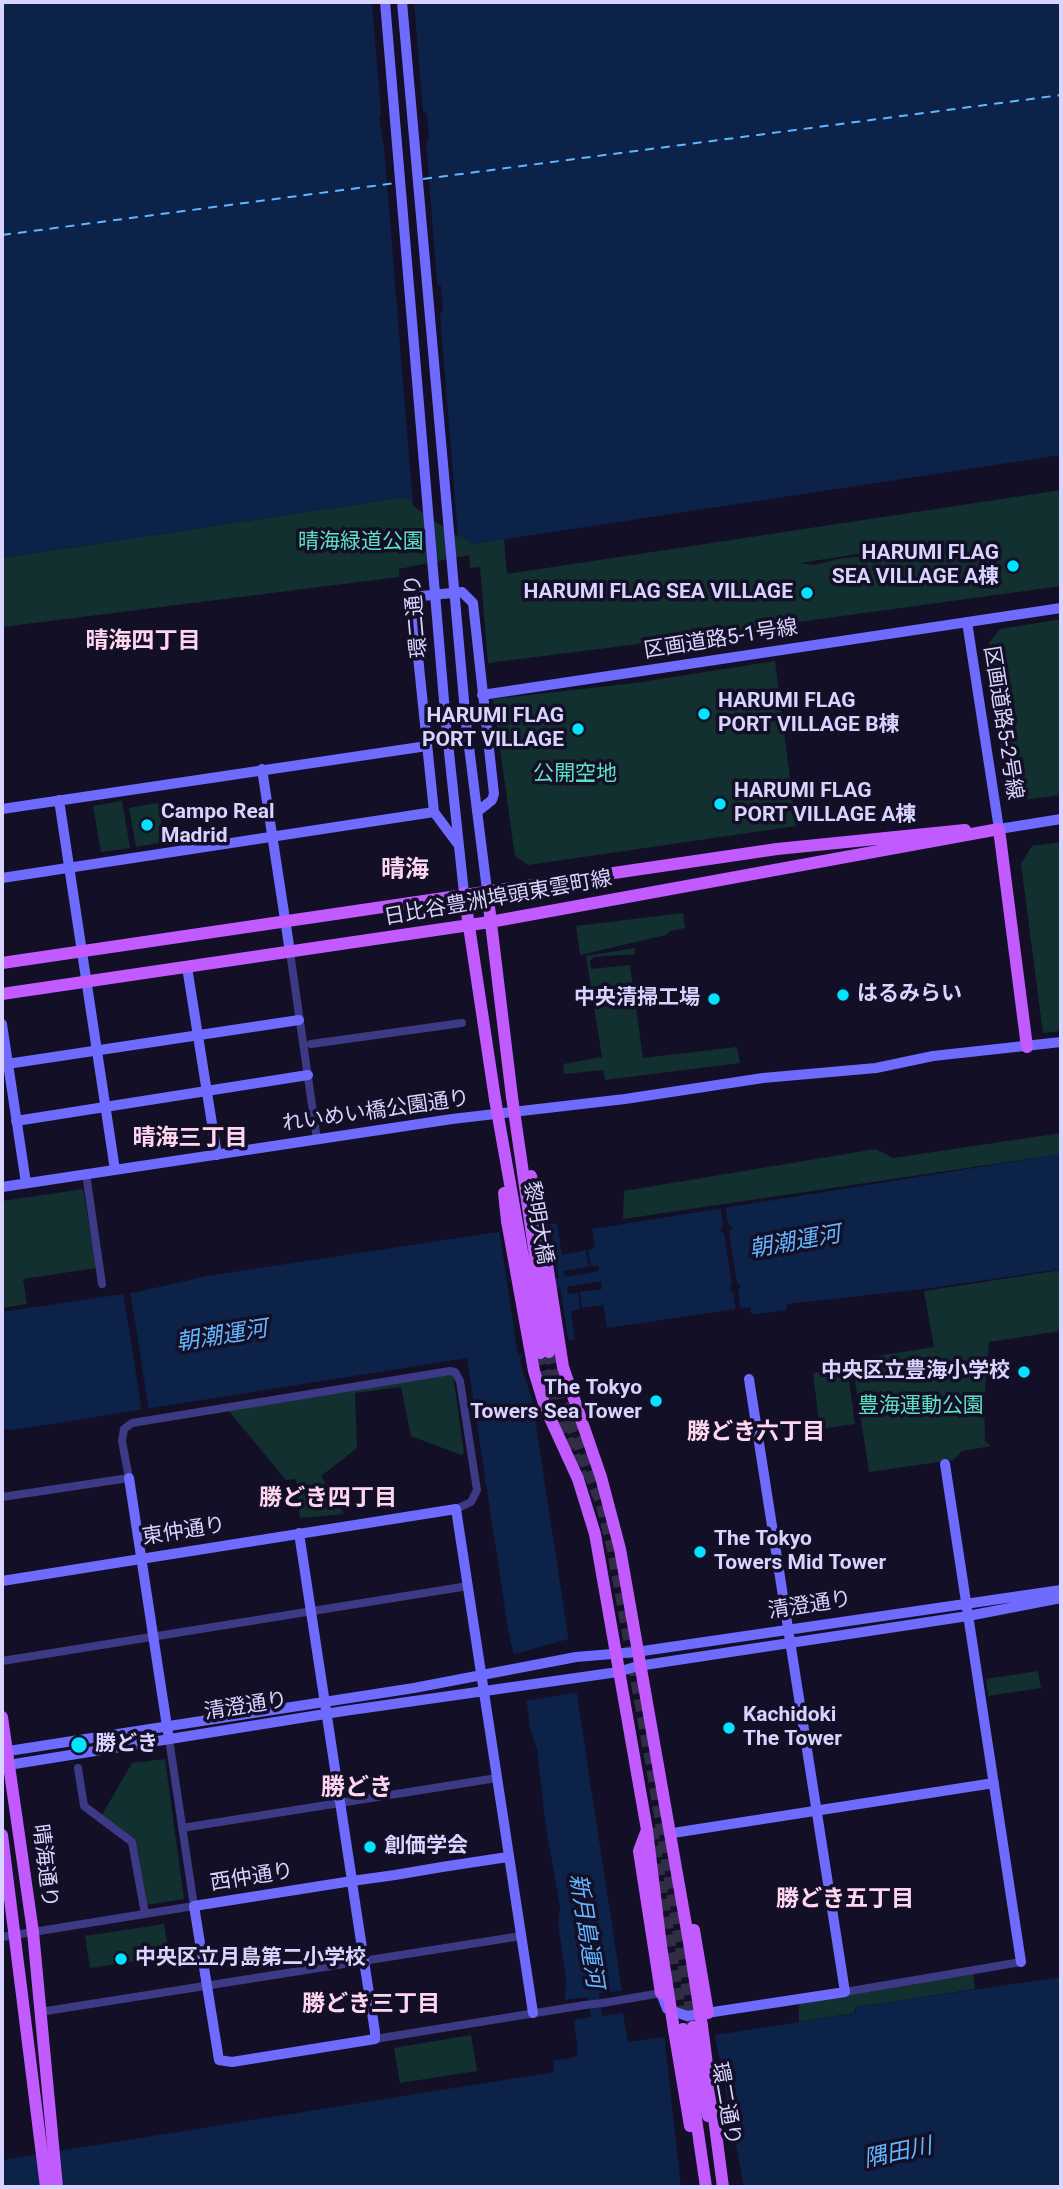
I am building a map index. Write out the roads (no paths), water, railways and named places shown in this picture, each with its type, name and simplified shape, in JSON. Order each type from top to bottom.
[{"type":"main road","name":"日比谷豊洲埠頭東雲町線","points":[[2,963],[464,893],[732,856],[949,831],[999,829]]},
{"type":"main road","name":"日比谷豊洲埠頭東雲町線","points":[[2,994],[490,922],[999,829]]},
{"type":"main road","points":[[999,829],[1027,1047]]},
{"type":"main road","points":[[732,856],[775,855],[781,867]]},
{"type":"main road","name":"環二通り","points":[[486,890],[512,1097]]},
{"type":"main road","name":"環二通り","points":[[464,893],[495,1099]]},
{"type":"main road","points":[[512,1097],[540,1219],[561,1356],[613,1520],[689,1942],[714,2098],[721,2187]]},
{"type":"main road","name":"黎明大橋","points":[[495,1099],[545,1353],[512,1097]]},
{"type":"main road","points":[[495,1099],[508,1221],[529,1352],[545,1407],[572,1464],[592,1524],[647,1830],[685,2102],[704,2187]]},
{"type":"main road","points":[[592,1524],[603,1517],[613,1520]]},
{"type":"main road","points":[[623,1702],[634,1695],[645,1699]]},
{"type":"main road","name":"晴海通り","points":[[2,1717],[6,1765],[33,1932],[47,2138],[46,2187]]},
{"type":"main road","points":[[659,1772],[693,1924],[708,2013]]},
{"type":"main road","points":[[647,1830],[639,1845],[639,1852],[661,1993]]},
{"type":"main road","name":"晴海通り","points":[[2,1835],[8,1936],[57,2187]]},
{"type":"main road","name":"環二通り","points":[[704,2187],[688,2028],[721,2187]]},
{"type":"street","name":"環二通り","points":[[385,2],[446,724],[464,893]]},
{"type":"street","name":"環二通り","points":[[402,2],[466,723],[486,890]]},
{"type":"street","points":[[457,843],[434,813],[413,608],[417,598],[462,592],[470,597],[494,794],[492,800],[477,812]]},
{"type":"street","name":"区画道路5-1号線","points":[[482,695],[1061,608]]},
{"type":"street","name":"区画道路5-2号線","points":[[967,622],[999,829]]},
{"type":"street","points":[[2,808],[427,746]]},
{"type":"street","points":[[262,769],[317,1140]]},
{"type":"street","points":[[59,800],[114,1170]]},
{"type":"street","points":[[2,878],[434,813]]},
{"type":"street","points":[[999,829],[1061,820]]},
{"type":"street","points":[[187,967],[217,1155]]},
{"type":"street","points":[[7,1064],[299,1020]]},
{"type":"street","points":[[310,1044],[462,1023]]},
{"type":"street","points":[[2,1024],[26,1183]]},
{"type":"street","name":"れいめい橋公園通り","points":[[2,1187],[506,1112],[1061,1042]]},
{"type":"street","points":[[16,1121],[308,1075]]},
{"type":"street","points":[[86,1174],[102,1284]]},
{"type":"street","points":[[533,2013],[456,1509],[471,1502],[477,1490],[460,1381],[455,1372],[132,1423],[124,1429],[122,1441],[206,1986],[217,2057],[222,2063],[661,1993],[663,2004],[674,2014],[687,2016],[1021,1962],[945,1464]]},
{"type":"street","points":[[749,1379],[793,1644],[845,1992]]},
{"type":"street","points":[[2,1497],[129,1478]]},
{"type":"street","name":"東仲通り","points":[[2,1581],[456,1509]]},
{"type":"street","points":[[299,1533],[375,2039]]},
{"type":"street","points":[[2,1661],[468,1586]]},
{"type":"street","name":"清澄通り","points":[[5,1751],[324,1702],[576,1657],[636,1652],[1061,1590]]},
{"type":"street","name":"清澄通り","points":[[6,1765],[497,1688],[618,1672],[639,1666],[968,1616],[1061,1598]]},
{"type":"street","points":[[78,1768],[84,1806],[132,1842],[145,1914]]},
{"type":"street","points":[[182,1828],[497,1778]]},
{"type":"street","points":[[673,1833],[993,1783]]},
{"type":"street","name":"西仲通り","points":[[8,1936],[509,1857]]},
{"type":"street","points":[[40,2012],[521,1936]]},
{"type":"water","points":[[2,2],[1061,2],[1061,455],[473,544],[405,497],[2,558]]},
{"type":"water","points":[[1061,1154],[1061,1269],[932,1288],[787,1304],[786,1310],[757,1314],[751,1314],[750,1307],[607,1328],[603,1305],[582,1308],[580,1292],[602,1289],[598,1266],[591,1266],[588,1250],[595,1248],[592,1229]]},
{"type":"water","points":[[557,1223],[562,1255],[586,1250],[589,1267],[564,1271],[568,1294],[578,1293],[580,1309],[571,1311],[575,1340],[526,1346],[520,1362],[532,1399],[622,1991],[599,1993],[602,2016],[623,2013],[628,2042],[678,2035],[683,2040],[851,2014],[856,2012],[856,2007],[1061,1977],[1061,2187],[2,2187],[2,2160],[554,2072],[553,2061],[575,2057],[578,2053],[574,2020],[591,2017],[587,1997],[565,2000],[566,1978],[558,1923],[560,1906],[546,1828],[537,1749],[530,1728],[525,1688],[517,1670],[508,1629],[467,1358],[13,1430],[2,1429],[2,1312],[137,1292],[207,1276]]},
{"type":"waterway","name":"朝潮運河","points":[[555,1284],[612,1274]]},
{"type":"tunnel","points":[[549,1352],[562,1403],[602,1505],[613,1550],[653,1773],[693,2024]]},
{"type":"tunnel","points":[[540,1353],[554,1406],[583,1478]]},
{"type":"tunnel","points":[[652,1828],[683,2029]]},
{"type":"place","name":"HARUMI FLAG SEA VILLAGE A棟","points":[[1013,566]]},
{"type":"place","name":"HARUMI FLAG SEA VILLAGE","points":[[807,593]]},
{"type":"place","name":"HARUMI FLAG PORT VILLAGE B棟","points":[[704,714]]},
{"type":"place","name":"HARUMI FLAG PORT VILLAGE","points":[[578,729]]},
{"type":"place","name":"HARUMI FLAG PORT VILLAGE A棟","points":[[720,804]]},
{"type":"place","name":"Campo Real Madrid","points":[[147,825]]},
{"type":"place","name":"はるみらい","points":[[843,995]]},
{"type":"place","name":"中央清掃工場","points":[[714,999]]},
{"type":"place","name":"中央区立豊海小学校","points":[[1024,1372]]},
{"type":"place","name":"The Tokyo Towers Sea Tower","points":[[656,1401]]},
{"type":"place","name":"The Tokyo Towers Mid Tower","points":[[700,1552]]},
{"type":"place","name":"Kachidoki The Tower","points":[[729,1728]]},
{"type":"place","name":"勝どき","points":[[79,1745]]},
{"type":"place","name":"創価学会","points":[[370,1847]]},
{"type":"place","name":"中央区立月島第二小学校","points":[[121,1959]]},
{"type":"district","name":"晴海四丁目","points":[[143,642]]},
{"type":"district","name":"晴海","points":[[405,871]]},
{"type":"district","name":"晴海三丁目","points":[[190,1139]]},
{"type":"district","name":"勝どき六丁目","points":[[756,1433]]},
{"type":"district","name":"勝どき四丁目","points":[[328,1499]]},
{"type":"district","name":"勝どき","points":[[357,1789]]},
{"type":"district","name":"勝どき五丁目","points":[[845,1900]]},
{"type":"district","name":"勝どき三丁目","points":[[371,2005]]},
{"type":"park label","name":"晴海緑道公園","points":[[361,543]]},
{"type":"park label","name":"公開空地","points":[[575,775]]},
{"type":"park label","name":"豊海運動公園","points":[[921,1407]]},
{"type":"water label","name":"新月島運河","points":[[585,1931]]},
{"type":"water label","name":"隅田川","points":[[898,2154]]}]
